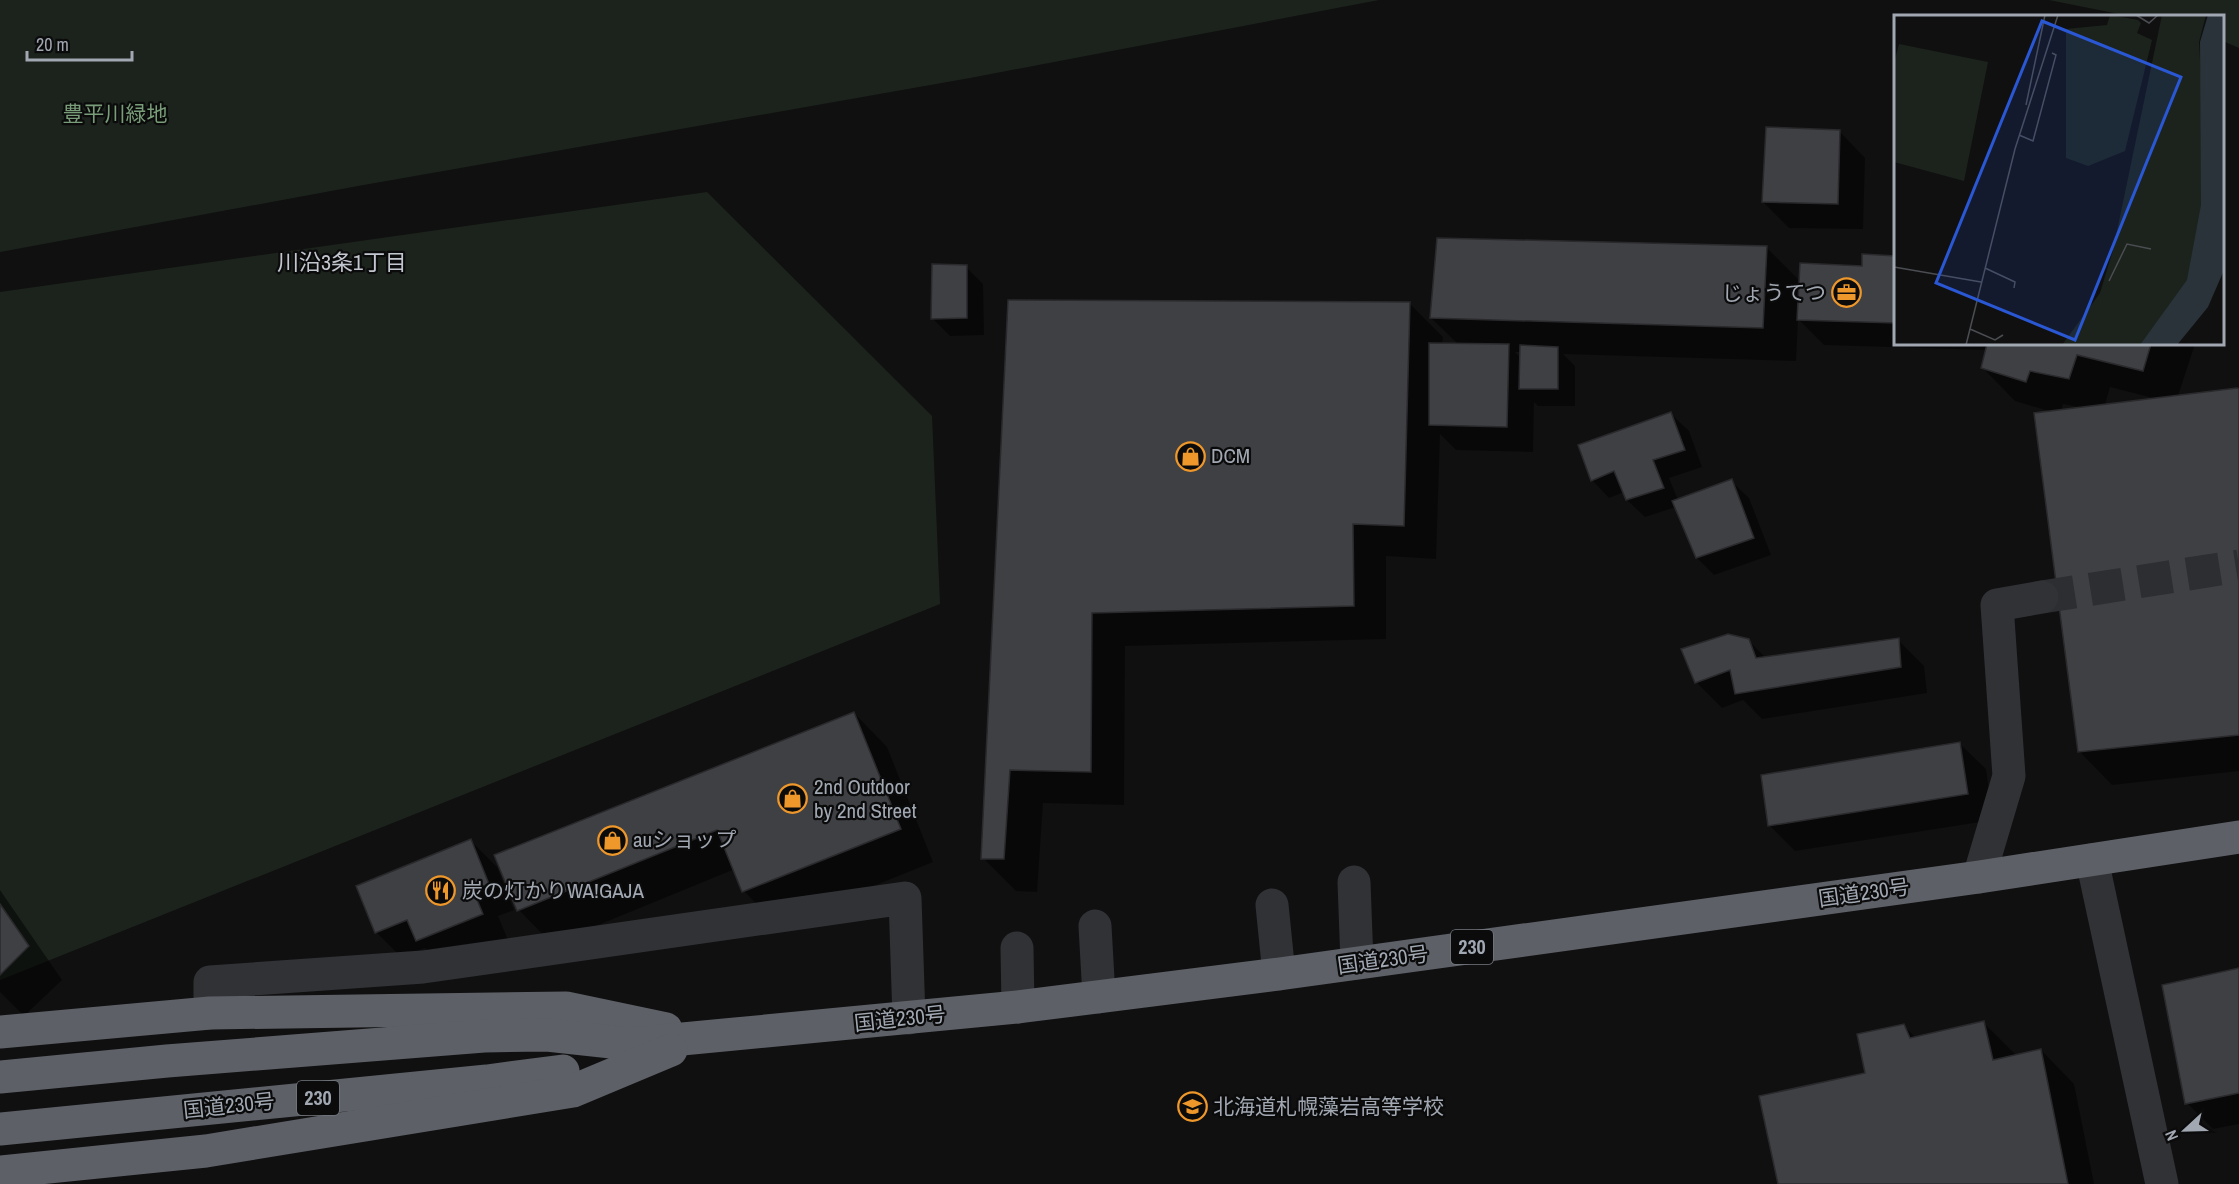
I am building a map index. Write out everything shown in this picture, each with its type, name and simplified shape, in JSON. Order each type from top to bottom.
[{"type":"highway","name":"国道230号","points":[[0,1077],[167,1061],[484,1036],[547,1035],[630,1044],[1018,1007],[1279,974],[1979,877],[2239,837]]},
{"type":"highway","points":[[0,1032],[210,1013],[566,1008],[703,1037]]},
{"type":"highway","points":[[0,1172],[206,1151],[573,1091],[703,1037]]},
{"type":"highway","name":"国道230号","points":[[0,1128],[487,1081],[583,1068],[630,1044]]},
{"type":"street","points":[[1979,877],[2009,776],[1997,605],[2042,597]]},
{"type":"street","points":[[2092,860],[2162,1184]]},
{"type":"street","points":[[1354,882],[1357,963]]},
{"type":"street","points":[[210,1013],[210,982],[423,967],[905,898],[909,1018]]},
{"type":"street","points":[[1272,905],[1279,974]]},
{"type":"street","points":[[1095,926],[1099,997]]},
{"type":"street","points":[[1017,948],[1018,1007]]},
{"type":"green space","name":"豊平川緑地","points":[[0,0],[1379,0],[970,78],[0,252]]},
{"type":"green space","points":[[2049,0],[2239,0],[2239,48],[2224,41],[2224,15],[2124,15]]},
{"type":"green space","points":[[707,192],[932,416],[940,604],[0,980],[0,292]]},
{"type":"building","points":[[1766,127],[1840,130],[1838,204],[1762,202]]},
{"type":"building","points":[[1437,238],[1767,246],[1763,328],[1430,318]]},
{"type":"building","name":"じょうてつ","points":[[1862,254],[1894,256],[1894,323],[1797,320],[1800,263],[1862,266]]},
{"type":"building","points":[[932,264],[967,265],[967,318],[931,319]]},
{"type":"building","points":[[1008,300],[1410,302],[1404,526],[1353,524],[1354,606],[1092,613],[1091,772],[1010,770],[1004,859],[981,859]]},
{"type":"building","points":[[1429,343],[1509,344],[1507,427],[1429,425]]},
{"type":"building","points":[[1520,345],[1558,347],[1558,389],[1519,389]]},
{"type":"building","points":[[1987,345],[2151,345],[2143,371],[2077,355],[2069,379],[2030,371],[2026,382],[1981,368]]},
{"type":"building","points":[[2239,389],[2239,735],[2078,752],[2034,413]]},
{"type":"building","points":[[1671,412],[1685,450],[1653,460],[1664,488],[1626,500],[1614,471],[1591,481],[1578,445]]},
{"type":"building","points":[[1732,479],[1754,538],[1696,558],[1672,501]]},
{"type":"building","points":[[1728,634],[1749,639],[1756,658],[1899,638],[1901,667],[1735,694],[1730,670],[1695,683],[1681,649]]},
{"type":"building","points":[[854,712],[901,829],[742,892],[717,830],[517,911],[494,855]]},
{"type":"building","points":[[1960,742],[1968,794],[1768,826],[1761,775]]},
{"type":"building","points":[[471,839],[489,884],[473,890],[483,914],[416,941],[407,920],[375,933],[356,886]]},
{"type":"building","points":[[0,904],[29,946],[0,975]]},
{"type":"building","points":[[2239,968],[2239,1093],[2185,1104],[2162,985]]},
{"type":"building","points":[[1984,1021],[1993,1060],[2041,1049],[2068,1184],[1778,1184],[1759,1096],[1865,1073],[1857,1034],[1904,1024],[1910,1038]]},
{"type":"tunnel","points":[[2042,597],[2239,566]]},
{"type":"place","name":"じょうてつ","points":[[1847,293]]},
{"type":"place","name":"DCM","points":[[1190,456]]},
{"type":"place","name":"2nd Outdoor by 2nd Street","points":[[793,799]]},
{"type":"place","name":"auショップ","points":[[612,840]]},
{"type":"place","name":"炭の灯かりWA!GAJA","points":[[441,891]]},
{"type":"place","name":"北海道札幌藻岩高等学校","points":[[1192,1107]]},
{"type":"district","name":"川沿3条1丁目","points":[[342,262]]}]
